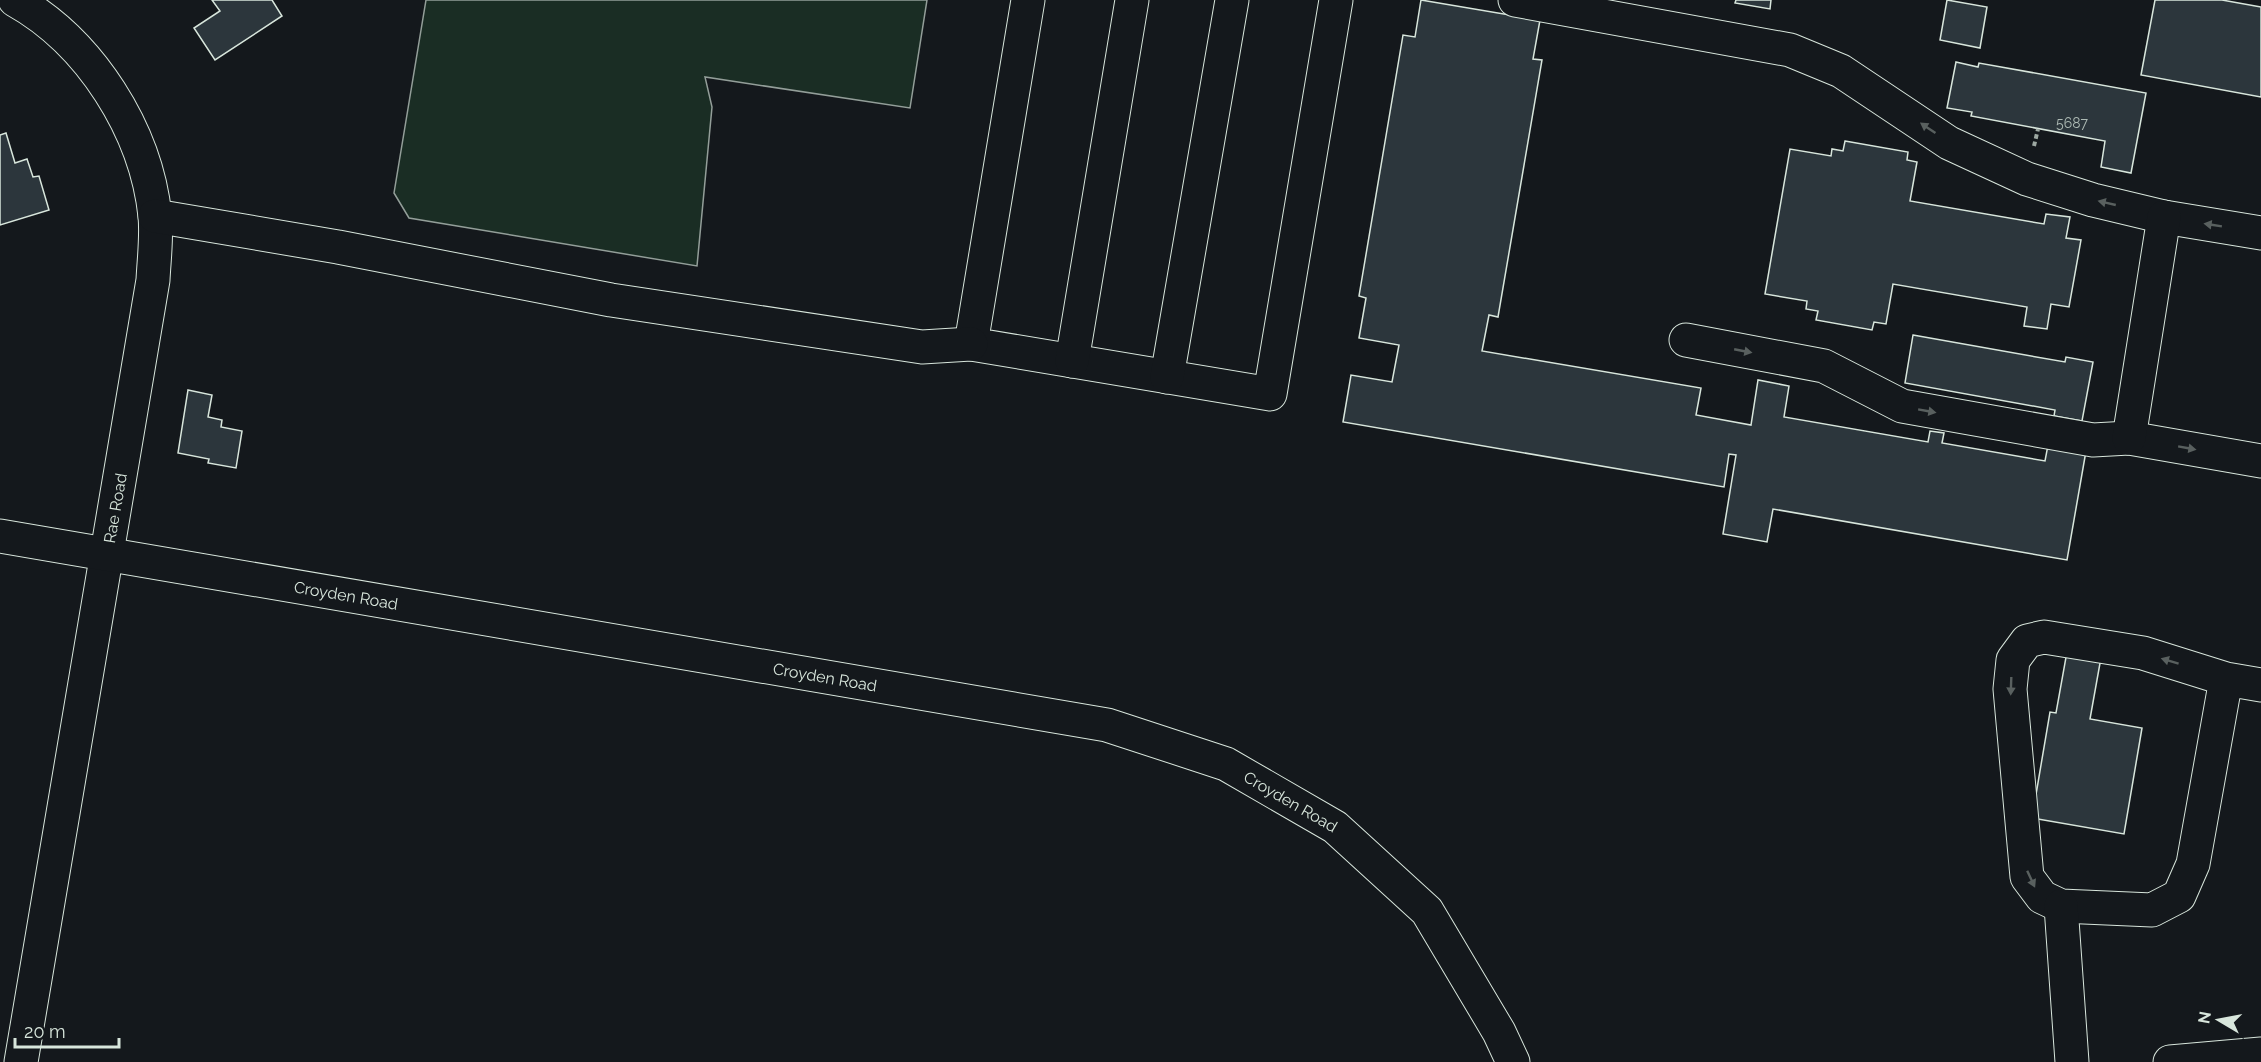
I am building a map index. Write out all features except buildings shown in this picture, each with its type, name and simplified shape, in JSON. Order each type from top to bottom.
[{"type":"street","name":"Rae Road","points":[[15,0],[38,13],[66,39],[99,77],[127,120],[143,164],[155,216],[153,280],[21,1062]]},
{"type":"street","points":[[970,344],[1028,0]]},
{"type":"street","points":[[1072,361],[1132,0]]},
{"type":"street","points":[[1167,377],[1232,0]]},
{"type":"street","points":[[155,216],[338,247],[634,303],[922,347],[970,344],[1270,394],[1336,0]]},
{"type":"street","points":[[1515,0],[1790,50],[1841,71],[1949,142],[2027,179],[2093,200],[2164,217],[2261,233]]},
{"type":"street","points":[[2129,438],[2164,217]]},
{"type":"street","points":[[1686,340],[1824,366],[1902,406],[2093,440],[2129,438],[2261,461]]},
{"type":"street","name":"Croyden Road","points":[[0,536],[1107,725],[1226,764],[1335,827],[1427,911],[1499,1032],[1513,1062]]},
{"type":"street","points":[[2226,679],[2193,864],[2179,896],[2152,910],[2061,906],[2042,897],[2027,877],[2010,689],[2013,660],[2027,641],[2044,637],[2143,653],[2226,679],[2261,685]]},
{"type":"street","points":[[2061,906],[2072,1062]]},
{"type":"street","points":[[2170,1062],[2261,1054]]},
{"type":"green space","points":[[426,0],[927,0],[910,108],[705,77],[712,107],[697,266],[409,218],[394,193]]}]
